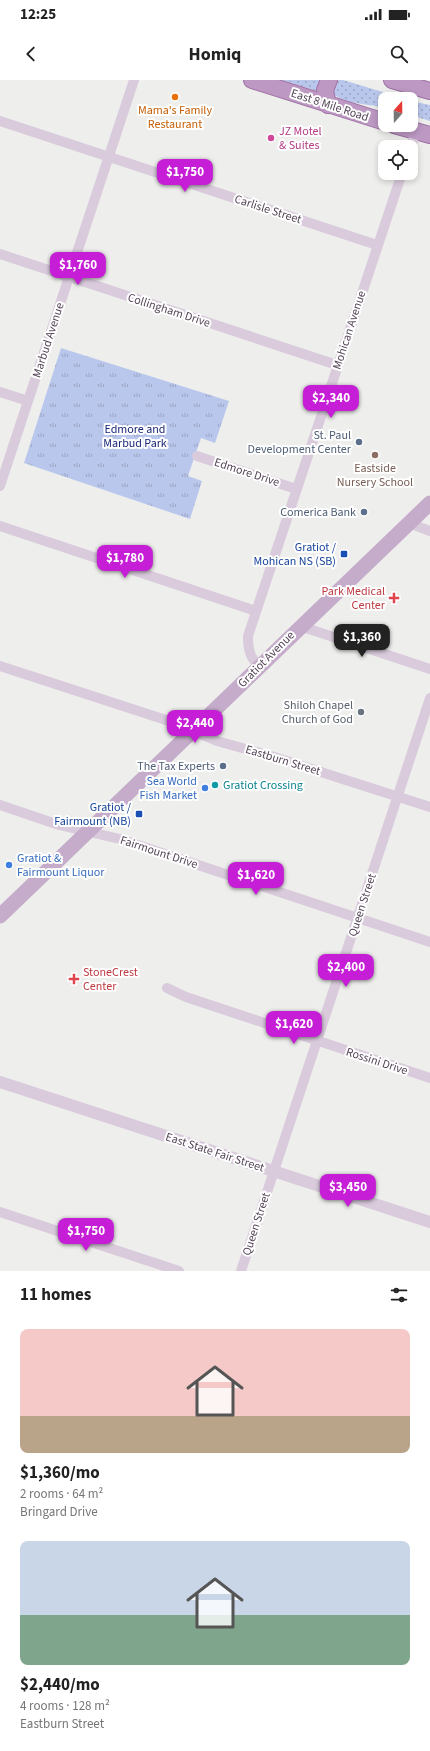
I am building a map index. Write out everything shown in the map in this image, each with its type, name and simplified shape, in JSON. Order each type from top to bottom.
[{"type":"highway","name":"East 8 Mile Road","points":[[252,80],[378,120]]},
{"type":"highway","points":[[328,105],[325,90],[329,80]]},
{"type":"highway","points":[[392,80],[430,91]]},
{"type":"main road","name":"Gratiot Avenue","points":[[0,916],[300,626],[430,503]]},
{"type":"street","name":"Marbud Avenue","points":[[0,486],[134,80]]},
{"type":"street","name":"Carlisle Street","points":[[0,121],[377,245]]},
{"type":"street","name":"Mohican Avenue","points":[[259,667],[250,656],[248,636],[400,180]]},
{"type":"street","name":"Collingham Drive","points":[[0,254],[338,365]]},
{"type":"street","points":[[0,392],[28,401]]},
{"type":"street","name":"Edmore Drive","points":[[197,456],[296,489]]},
{"type":"street","points":[[409,523],[430,531]]},
{"type":"street","points":[[0,526],[256,611]]},
{"type":"street","points":[[300,626],[430,669]]},
{"type":"street","name":"Eastburn Street","points":[[0,666],[166,720],[217,741],[271,756],[430,807]]},
{"type":"street","name":"Queen Street","points":[[241,1271],[430,698]]},
{"type":"street","name":"Fairmount Drive","points":[[0,805],[87,832],[116,838],[430,942]]},
{"type":"street","name":"Rossini Drive","points":[[167,988],[186,997],[430,1078]]},
{"type":"street","name":"East State Fair Street","points":[[0,1082],[430,1222]]},
{"type":"street","points":[[0,1212],[179,1271]]},
{"type":"green space","points":[[282,80],[320,80],[317,91]]},
{"type":"green space","points":[[339,80],[343,80],[383,92],[378,92],[378,107],[350,102],[337,97],[333,93],[333,85]]},
{"type":"green space","points":[[418,102],[430,105],[430,121],[418,117]]},
{"type":"green space","name":"Edmore and Marbud Park","points":[[61,348],[229,401],[215,443],[201,438],[188,476],[202,481],[190,519],[24,463]]},
{"type":"place","name":"Mama's Family Restaurant","points":[[175,97]]},
{"type":"place","name":"JZ Motel & Suites","points":[[271,138]]},
{"type":"place","name":"St. Paul Development Center","points":[[359,442]]},
{"type":"place","name":"Eastside Nursery School","points":[[375,455]]},
{"type":"place","name":"Comerica Bank","points":[[364,512]]},
{"type":"place","name":"Gratiot / Mohican NS (SB)","points":[[344,554]]},
{"type":"place","name":"Park Medical Center","points":[[394,598]]},
{"type":"place","name":"Shiloh Chapel Church of God","points":[[361,712]]},
{"type":"place","name":"The Tax Experts","points":[[223,766]]},
{"type":"place","name":"Gratiot Crossing","points":[[215,785]]},
{"type":"place","name":"Sea World Fish Market","points":[[205,788]]},
{"type":"place","name":"Gratiot / Fairmount (NB)","points":[[139,814]]},
{"type":"place","name":"Gratiot & Fairmount Liquor","points":[[9,865]]},
{"type":"place","name":"StoneCrest Center","points":[[74,979]]}]
